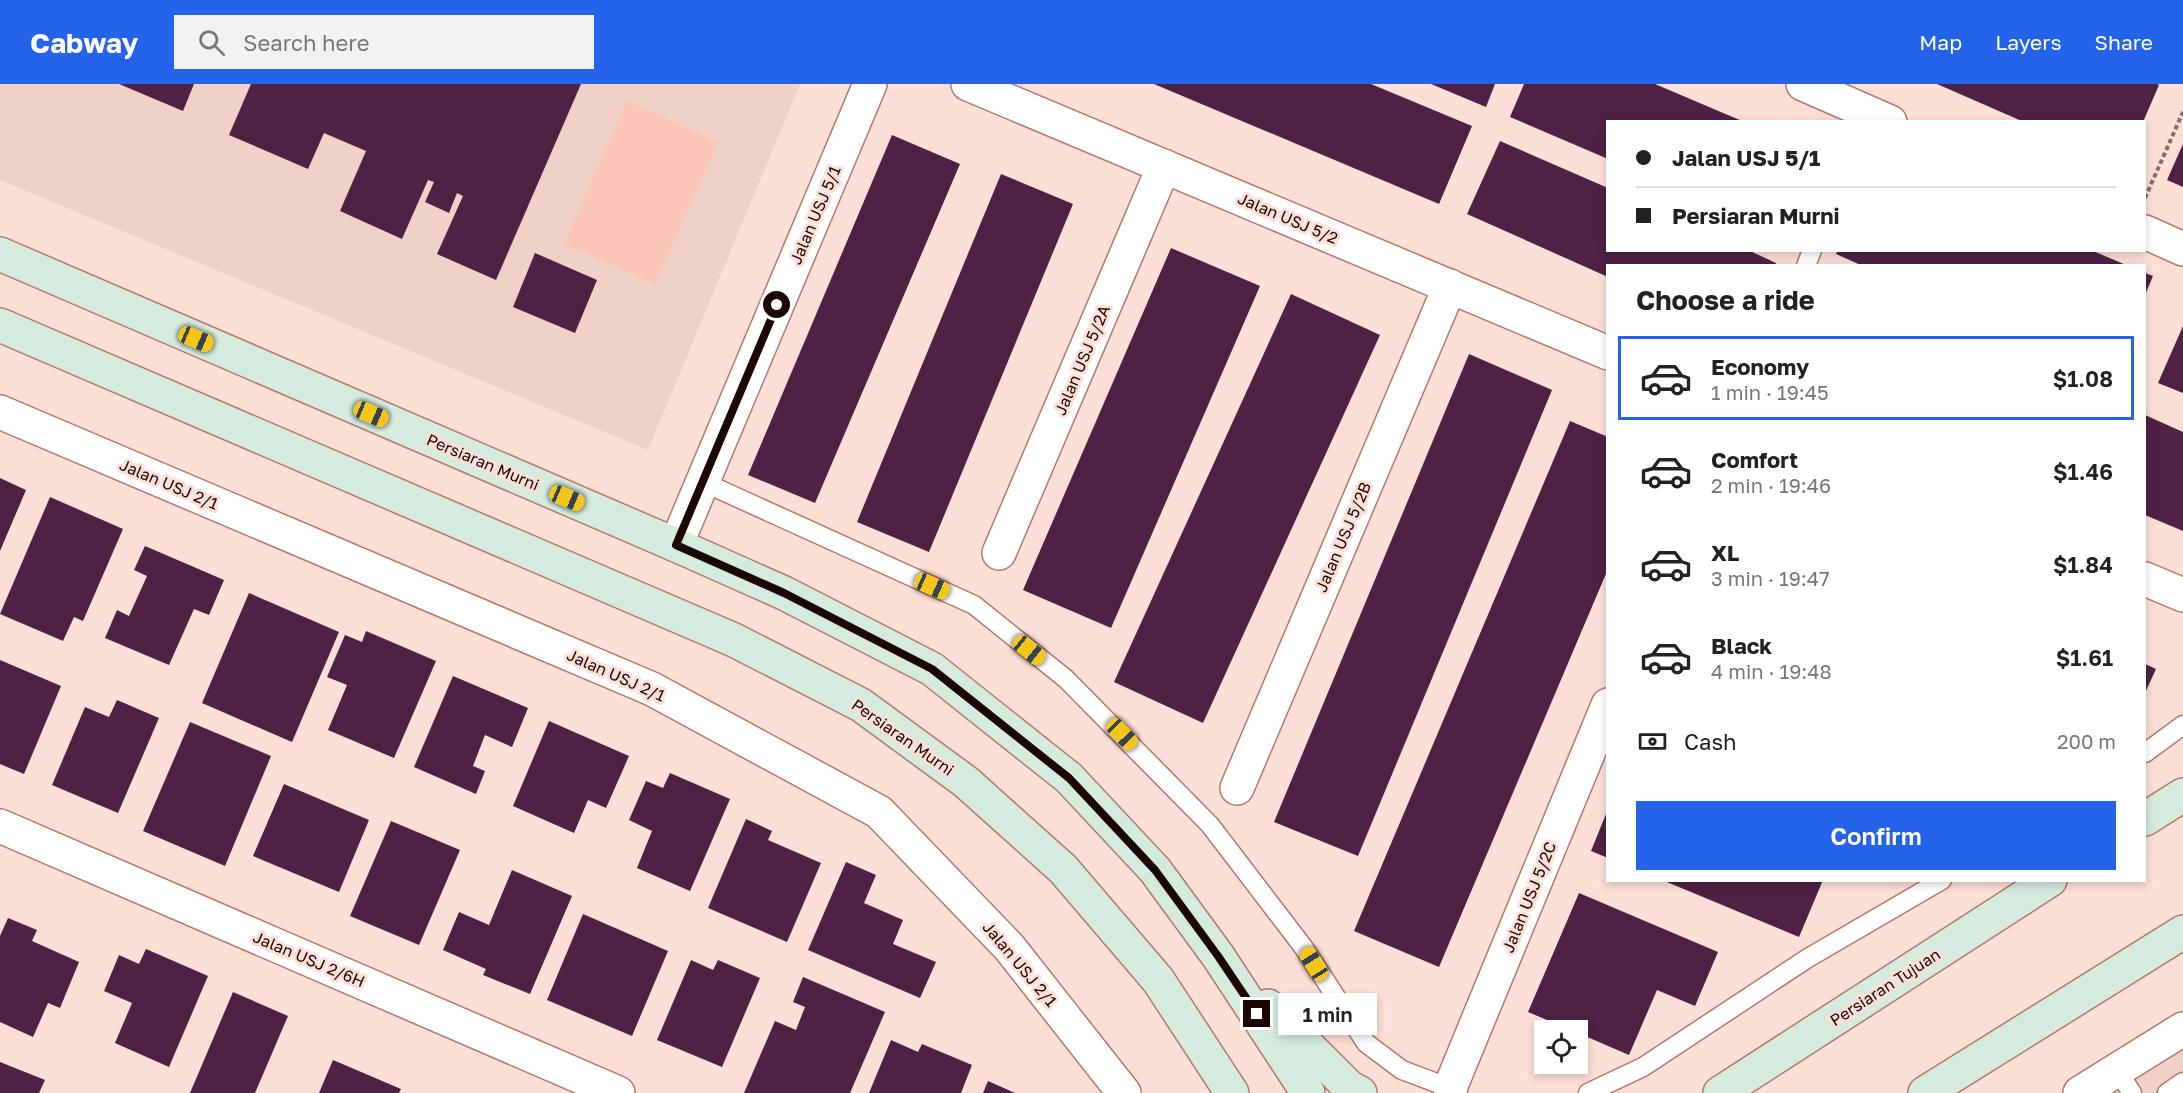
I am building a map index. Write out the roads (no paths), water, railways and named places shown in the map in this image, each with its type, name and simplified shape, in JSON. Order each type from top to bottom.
[{"type":"main road","name":"Persiaran Murni","points":[[0,254],[784,593],[932,669],[1069,778],[1155,870],[1218,956],[1308,1093]]},
{"type":"main road","name":"Persiaran Murni","points":[[0,325],[734,640],[861,705],[966,782],[1063,869],[1158,980],[1229,1091]]},
{"type":"main road","points":[[2146,818],[2183,795]]},
{"type":"main road","name":"Persiaran Tujuan","points":[[1720,1093],[2047,882]]},
{"type":"main road","points":[[1925,1093],[2183,932]]},
{"type":"main road","points":[[1218,956],[1349,1087],[1360,1093]]},
{"type":"street","name":"Jalan USJ 5/1","points":[[676,545],[870,84]]},
{"type":"street","name":"Jalan USJ 5/2","points":[[968,84],[1606,352]]},
{"type":"street","points":[[1803,84],[1875,118]]},
{"type":"street","name":"Jalan USJ 5/2A","points":[[999,553],[1164,166]]},
{"type":"street","points":[[2146,232],[2183,249]]},
{"type":"street","name":"Jalan USJ 5/2B","points":[[1237,788],[1450,286]]},
{"type":"street","name":"Jalan USJ 2/1","points":[[0,412],[652,689],[879,812],[1009,947],[1124,1093]]},
{"type":"street","points":[[2146,579],[2183,595]]},
{"type":"street","name":"Jalan USJ 5/2C","points":[[1457,1091],[1606,711]]},
{"type":"street","name":"Jalan USJ 2/6H","points":[[0,826],[618,1093]]},
{"type":"street","points":[[2107,1086],[2183,1029]]},
{"type":"lane","points":[[703,482],[974,605],[1057,672],[1092,704],[1210,825],[1304,948],[1366,1043],[1402,1070],[1457,1091]]},
{"type":"lane","points":[[2146,752],[2183,725]]},
{"type":"lane","points":[[1588,1093],[1643,1067],[1808,958],[1939,882]]},
{"type":"lane","points":[[2166,1093],[2183,1082]]}]
